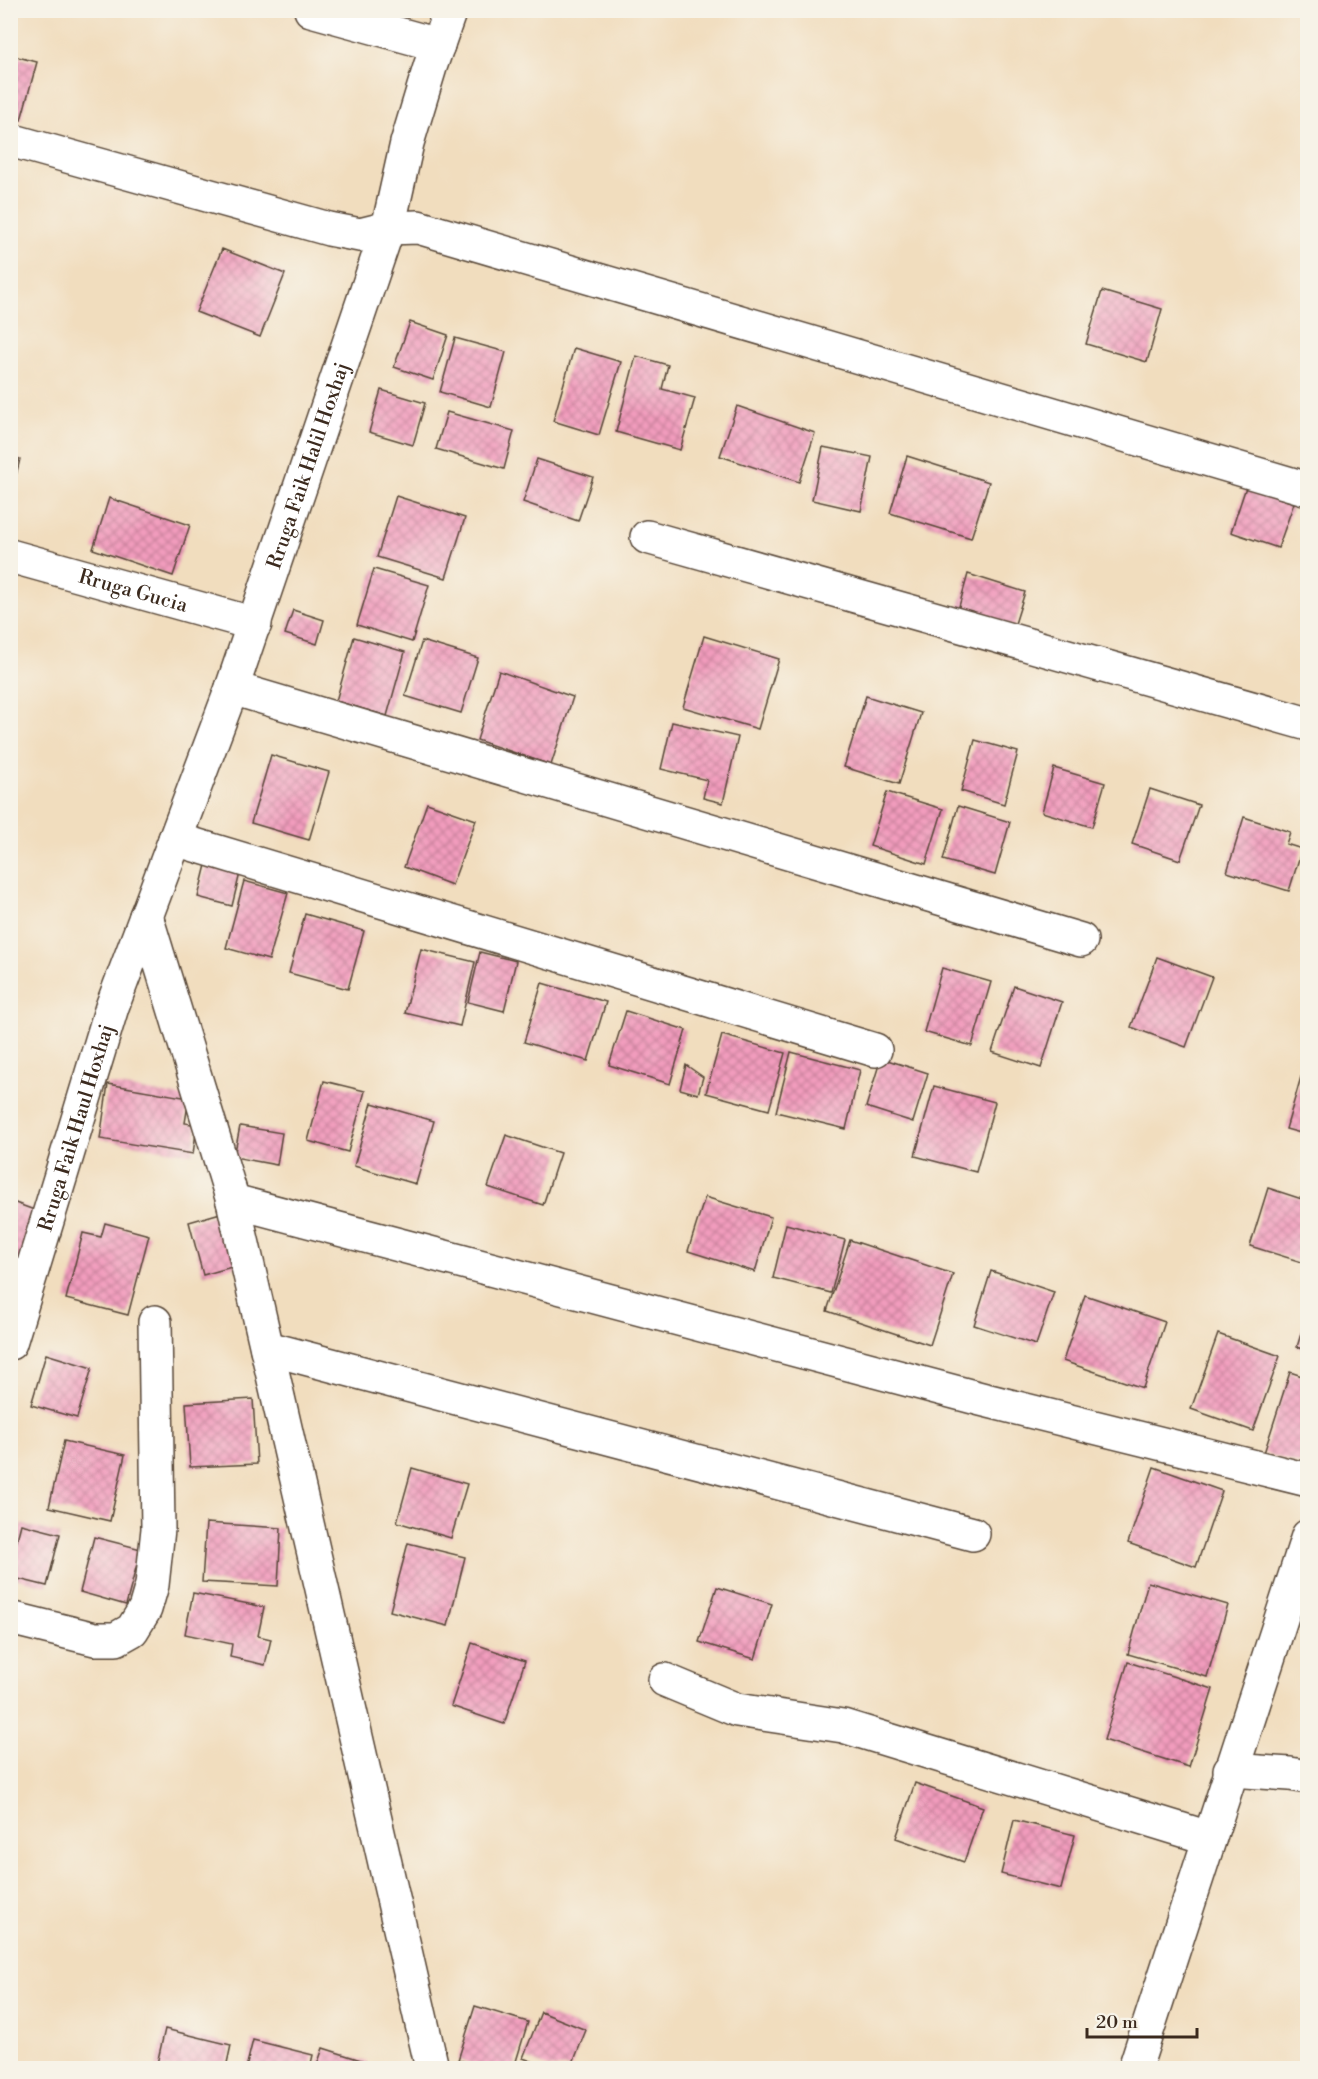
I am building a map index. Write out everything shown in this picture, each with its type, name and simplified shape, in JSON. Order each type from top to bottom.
[{"type":"street","points":[[311,10],[438,45]]},
{"type":"street","name":"Rruga Faik Halil Hoxhaj","points":[[146,916],[255,624],[388,228],[407,143],[450,10]]},
{"type":"street","points":[[10,140],[329,230],[360,235],[388,228],[418,227],[1308,489]]},
{"type":"street","points":[[647,537],[1308,724]]},
{"type":"street","name":"Rruga Gucia","points":[[10,556],[255,624]]},
{"type":"street","points":[[232,688],[1081,940]]},
{"type":"street","points":[[175,839],[875,1050]]},
{"type":"street","points":[[146,916],[233,1201],[432,2068]]},
{"type":"street","name":"Rruga Faik Haul Hoxhaj","points":[[10,1342],[112,1007],[146,916]]},
{"type":"street","points":[[233,1201],[981,1399],[1308,1480]]},
{"type":"street","points":[[10,1618],[94,1639],[116,1640],[132,1630],[144,1609],[152,1585],[158,1529],[155,1322]]},
{"type":"street","points":[[267,1348],[973,1534]]},
{"type":"street","points":[[1135,2068],[1230,1770],[1308,1536]]},
{"type":"street","points":[[665,1680],[737,1710],[843,1726],[1209,1838]]},
{"type":"street","points":[[1230,1770],[1308,1777]]},
{"type":"building","points":[[10,55],[37,62],[21,120],[10,117]]},
{"type":"building","points":[[222,249],[285,274],[260,337],[196,312]]},
{"type":"building","points":[[1102,291],[1162,309],[1147,362],[1086,344]]},
{"type":"building","points":[[410,322],[448,335],[433,380],[394,367]]},
{"type":"building","points":[[455,338],[506,352],[491,407],[440,392]]},
{"type":"building","points":[[574,348],[621,362],[599,435],[553,421]]},
{"type":"building","points":[[636,356],[668,365],[662,389],[695,398],[680,450],[616,432]]},
{"type":"building","points":[[381,390],[425,403],[413,445],[369,432]]},
{"type":"building","points":[[737,406],[815,433],[799,482],[720,456]]},
{"type":"building","points":[[447,412],[514,431],[504,469],[436,449]]},
{"type":"building","points":[[823,447],[872,457],[861,511],[812,500]]},
{"type":"building","points":[[10,456],[20,459],[11,496],[10,496]]},
{"type":"building","points":[[907,456],[989,482],[971,538],[890,513]]},
{"type":"building","points":[[537,459],[593,477],[578,521],[523,502]]},
{"type":"building","points":[[1246,487],[1294,503],[1278,548],[1231,532]]},
{"type":"building","points":[[396,496],[465,518],[446,578],[377,557]]},
{"type":"building","points":[[109,498],[190,525],[173,576],[93,549]]},
{"type":"building","points":[[374,569],[429,585],[412,642],[357,625]]},
{"type":"building","points":[[968,574],[1025,592],[1014,627],[958,610]]},
{"type":"building","points":[[293,610],[324,620],[317,644],[285,634]]},
{"type":"building","points":[[704,636],[779,659],[758,729],[683,707]]},
{"type":"building","points":[[354,637],[405,652],[387,716],[336,701]]},
{"type":"building","points":[[422,641],[478,658],[461,713],[405,696]]},
{"type":"building","points":[[499,671],[573,697],[551,765],[477,740]]},
{"type":"building","points":[[866,696],[921,713],[899,784],[844,767]]},
{"type":"building","points":[[672,722],[738,737],[723,803],[703,798],[707,780],[661,769]]},
{"type":"building","points":[[975,740],[1018,752],[1004,804],[961,791]]},
{"type":"building","points":[[271,755],[329,772],[309,840],[251,823]]},
{"type":"building","points":[[1054,768],[1105,783],[1092,827],[1042,812]]},
{"type":"building","points":[[1150,789],[1199,805],[1180,860],[1132,844]]},
{"type":"building","points":[[887,792],[943,809],[926,864],[870,846]]},
{"type":"building","points":[[427,803],[476,820],[452,885],[404,867]]},
{"type":"building","points":[[958,806],[1010,822],[995,875],[943,860]]},
{"type":"building","points":[[1244,817],[1290,832],[1286,844],[1302,849],[1289,891],[1227,872]]},
{"type":"building","points":[[206,865],[240,873],[232,906],[198,897]]},
{"type":"building","points":[[244,881],[288,893],[269,960],[226,948]]},
{"type":"building","points":[[305,914],[364,931],[348,989],[289,973]]},
{"type":"building","points":[[421,949],[475,962],[460,1026],[405,1013]]},
{"type":"building","points":[[480,952],[516,961],[504,1011],[468,1002]]},
{"type":"building","points":[[1157,957],[1212,977],[1186,1047],[1131,1027]]},
{"type":"building","points":[[942,968],[991,982],[972,1046],[924,1032]]},
{"type":"building","points":[[542,983],[606,1002],[588,1061],[524,1042]]},
{"type":"building","points":[[1014,986],[1062,1002],[1041,1068],[992,1052]]},
{"type":"building","points":[[626,1011],[686,1030],[670,1084],[609,1065]]},
{"type":"building","points":[[722,1035],[785,1053],[769,1110],[706,1093]]},
{"type":"building","points":[[791,1052],[860,1070],[846,1129],[776,1112]]},
{"type":"building","points":[[881,1058],[928,1073],[913,1122],[866,1107]]},
{"type":"building","points":[[686,1065],[703,1077],[698,1094],[680,1089]]},
{"type":"building","points":[[1301,1077],[1308,1079],[1308,1135],[1286,1129]]},
{"type":"building","points":[[324,1081],[365,1091],[348,1152],[308,1141]]},
{"type":"building","points":[[108,1084],[189,1098],[185,1123],[197,1125],[193,1154],[100,1139]]},
{"type":"building","points":[[934,1086],[995,1102],[976,1172],[915,1156]]},
{"type":"building","points":[[372,1103],[434,1121],[416,1184],[354,1166]]},
{"type":"building","points":[[240,1126],[282,1133],[277,1165],[234,1157]]},
{"type":"building","points":[[506,1135],[560,1153],[543,1205],[488,1187]]},
{"type":"building","points":[[1268,1188],[1308,1201],[1308,1264],[1250,1246]]},
{"type":"building","points":[[705,1197],[771,1217],[755,1272],[688,1251]]},
{"type":"building","points":[[10,1201],[45,1214],[25,1278],[10,1274]]},
{"type":"building","points":[[224,1212],[239,1265],[203,1275],[189,1222]]},
{"type":"building","points":[[105,1223],[149,1235],[128,1315],[66,1299],[83,1233],[101,1237]]},
{"type":"building","points":[[786,1224],[845,1240],[831,1293],[773,1278]]},
{"type":"building","points":[[850,1240],[953,1274],[930,1345],[827,1311]]},
{"type":"building","points":[[991,1271],[1054,1292],[1036,1345],[974,1325]]},
{"type":"building","points":[[1085,1295],[1165,1322],[1143,1388],[1063,1361]]},
{"type":"building","points":[[1308,1314],[1308,1351],[1297,1347]]},
{"type":"building","points":[[1218,1334],[1280,1356],[1253,1431],[1191,1409]]},
{"type":"building","points":[[46,1354],[92,1368],[77,1418],[31,1405]]},
{"type":"building","points":[[1290,1372],[1308,1378],[1308,1467],[1264,1453]]},
{"type":"building","points":[[253,1399],[257,1464],[190,1467],[186,1403]]},
{"type":"building","points":[[64,1441],[125,1455],[110,1521],[49,1507]]},
{"type":"building","points":[[1154,1467],[1222,1491],[1196,1567],[1128,1543]]},
{"type":"building","points":[[412,1468],[467,1484],[451,1538],[397,1522]]},
{"type":"building","points":[[206,1523],[281,1528],[278,1586],[202,1582]]},
{"type":"building","points":[[21,1524],[60,1534],[47,1586],[10,1577],[10,1567]]},
{"type":"building","points":[[94,1537],[141,1549],[126,1605],[80,1592]]},
{"type":"building","points":[[408,1543],[465,1557],[448,1626],[390,1611]]},
{"type":"building","points":[[1148,1582],[1228,1605],[1207,1677],[1128,1654]]},
{"type":"building","points":[[717,1587],[772,1604],[755,1659],[699,1642]]},
{"type":"building","points":[[193,1593],[264,1607],[258,1636],[271,1639],[265,1665],[230,1657],[232,1644],[185,1634]]},
{"type":"building","points":[[472,1643],[525,1661],[504,1724],[451,1706]]},
{"type":"building","points":[[1128,1662],[1213,1689],[1189,1767],[1104,1740]]},
{"type":"building","points":[[915,1783],[983,1807],[964,1862],[896,1838]]},
{"type":"building","points":[[1014,1820],[1075,1835],[1061,1889],[1001,1874]]},
{"type":"building","points":[[475,2006],[528,2022],[514,2068],[487,2068],[458,2060]]},
{"type":"building","points":[[541,2012],[586,2030],[571,2068],[550,2068],[523,2058]]},
{"type":"building","points":[[165,2029],[231,2045],[226,2068],[156,2068]]},
{"type":"building","points":[[253,2040],[313,2055],[310,2068],[246,2068]]},
{"type":"building","points":[[323,2048],[367,2062],[364,2068],[316,2068]]}]
